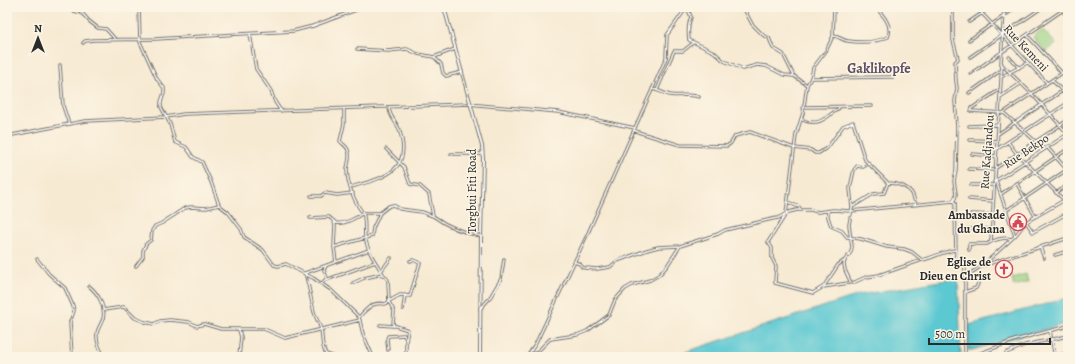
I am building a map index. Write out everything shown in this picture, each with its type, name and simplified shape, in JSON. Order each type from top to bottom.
[{"type":"highway","points":[[1062,8],[1068,14]]},
{"type":"street","points":[[70,7],[74,11],[82,12],[89,21],[98,28],[106,29],[115,39]]},
{"type":"street","points":[[139,7],[140,40],[157,79],[164,88],[161,106],[175,142],[186,147],[193,157],[202,162],[219,205],[228,212],[241,229],[244,237],[263,250],[274,265],[278,266],[286,264],[321,283],[344,301],[359,317],[363,334],[373,357]]},
{"type":"street","points":[[83,43],[85,41],[115,39],[140,40],[294,31],[313,26],[364,7]]},
{"type":"street","name":"Torgbui Fiti Road","points":[[444,7],[481,140],[480,357]]},
{"type":"street","points":[[687,7],[691,17],[688,24],[688,36],[689,40],[693,43],[714,52],[724,61],[743,69],[757,65],[766,66],[784,75],[794,76]]},
{"type":"street","points":[[527,357],[574,262],[666,58],[667,35],[687,7]]},
{"type":"street","points":[[743,7],[752,24],[763,35],[769,38],[773,48],[784,56],[794,76],[807,85]]},
{"type":"street","points":[[834,7],[833,36],[826,50],[813,68],[811,78],[807,85],[804,107],[796,135],[787,212],[784,219],[768,242],[772,250],[772,258],[776,266],[775,283],[810,293],[816,292],[823,287],[838,265],[845,260],[851,252],[849,225],[852,207],[850,188],[854,170],[857,166],[863,167],[868,164]]},
{"type":"street","points":[[833,36],[853,42],[877,40],[888,37],[890,32],[889,28],[885,18],[876,7]]},
{"type":"street","points":[[953,7],[952,40],[958,59],[955,62],[957,88],[955,101],[957,126],[956,171],[954,181],[956,198],[953,201]]},
{"type":"street","name":"Rue Kemeni","points":[[976,7],[1047,83]]},
{"type":"street","points":[[969,22],[991,7]]},
{"type":"street","name":"Rue Kadjandou","points":[[991,241],[1004,7]]},
{"type":"street","points":[[968,40],[1017,7]]},
{"type":"street","points":[[970,57],[1043,7]]},
{"type":"street","points":[[970,74],[1027,35],[1062,8]]},
{"type":"street","points":[[250,34],[256,69],[271,91],[275,102],[281,111]]},
{"type":"street","points":[[1027,35],[1062,73]]},
{"type":"street","points":[[657,90],[674,51],[683,51],[693,43]]},
{"type":"street","points":[[357,49],[388,51],[407,49],[418,54],[434,56],[456,49]]},
{"type":"street","points":[[434,56],[441,64],[444,75],[448,76],[462,72]]},
{"type":"street","points":[[1009,57],[1019,68]]},
{"type":"street","points":[[1001,78],[1028,62]]},
{"type":"street","points":[[1001,64],[1032,94],[1068,134]]},
{"type":"street","points":[[60,65],[63,106],[69,124]]},
{"type":"street","points":[[1003,113],[1068,69]]},
{"type":"street","points":[[969,93],[1001,70]]},
{"type":"street","points":[[811,78],[893,77]]},
{"type":"street","points":[[1052,80],[1068,97]]},
{"type":"street","points":[[1000,96],[1021,84]]},
{"type":"street","points":[[998,134],[1042,106],[1068,87]]},
{"type":"street","points":[[652,89],[672,96],[692,95],[699,97]]},
{"type":"street","points":[[1000,89],[971,110],[1003,113],[1044,149]]},
{"type":"street","points":[[997,149],[1068,103]]},
{"type":"street","points":[[7,136],[89,120],[166,117],[184,114],[471,104],[558,112],[634,129],[673,144],[693,146],[710,145],[723,147],[731,143],[735,136],[750,132],[794,148],[811,150],[815,153],[819,153],[828,147],[843,126],[852,122],[861,151],[868,164],[888,183],[897,184],[910,191],[916,204]]},
{"type":"street","points":[[804,107],[872,106]]},
{"type":"street","points":[[351,186],[387,175],[400,163],[403,155],[402,138],[390,114],[389,107]]},
{"type":"street","points":[[801,119],[817,122],[823,121],[840,107]]},
{"type":"street","points":[[344,108],[344,124],[340,141],[348,148],[350,155],[347,167],[348,176],[358,206],[363,212],[365,219],[366,238],[369,250],[380,270],[388,280],[389,301],[394,311],[394,326]]},
{"type":"street","points":[[969,169],[995,169],[1068,120]]},
{"type":"street","points":[[969,126],[998,125]]},
{"type":"street","name":"Rue Bekpo","points":[[995,181],[1068,134]]},
{"type":"street","points":[[970,140],[997,141]]},
{"type":"street","points":[[1008,142],[1017,154],[1063,200],[1068,208]]},
{"type":"street","points":[[1007,210],[1068,170],[1047,147]]},
{"type":"street","points":[[386,149],[404,166],[410,184],[420,186],[430,194],[433,216]]},
{"type":"street","points":[[1001,194],[1068,149]]},
{"type":"street","points":[[451,154],[482,154]]},
{"type":"street","points":[[972,154],[996,156]]},
{"type":"street","points":[[995,181],[1007,210],[1015,236]]},
{"type":"street","points":[[852,207],[873,194],[884,193],[888,183]]},
{"type":"street","points":[[1017,184],[1035,216]]},
{"type":"street","points":[[971,185],[994,185]]},
{"type":"street","points":[[1056,193],[1068,185]]},
{"type":"street","points":[[311,196],[321,196],[325,193],[337,195],[353,193]]},
{"type":"street","points":[[965,277],[983,265],[1015,236],[1026,222],[1068,198]]},
{"type":"street","points":[[969,200],[993,201]]},
{"type":"street","points":[[574,262],[580,264],[582,268],[610,267],[617,261],[647,250],[658,247],[680,246],[718,234],[725,230],[772,218],[778,218],[787,212],[801,210],[818,212],[836,210],[851,211],[953,201]]},
{"type":"street","points":[[950,262],[955,259],[956,250],[956,203],[953,201]]},
{"type":"street","points":[[788,202],[799,207],[801,210]]},
{"type":"street","points":[[136,266],[142,257],[146,244],[151,240],[152,231],[155,226],[185,208],[206,208],[219,205]]},
{"type":"street","points":[[334,247],[372,236],[373,228],[380,213],[389,206],[393,205],[400,209],[422,212],[433,216],[441,222],[463,232],[481,236]]},
{"type":"street","points":[[828,211],[831,226],[842,230],[845,236],[851,239],[861,239],[904,249],[912,252],[922,260]]},
{"type":"street","points":[[310,218],[329,217],[336,223],[340,223],[353,219],[363,212],[380,213]]},
{"type":"street","points":[[1026,222],[1031,230],[1034,231],[1068,213]]},
{"type":"street","points":[[971,214],[992,215]]},
{"type":"street","points":[[334,221],[334,247],[336,262]]},
{"type":"street","points":[[968,229],[991,230]]},
{"type":"street","points":[[969,250],[969,244],[988,244],[991,241],[1007,238],[1011,239]]},
{"type":"street","points":[[983,265],[1068,238]]},
{"type":"street","points":[[529,355],[536,353],[550,339],[577,335],[587,331],[609,315],[615,300],[625,289],[632,285],[650,280],[659,274],[667,266],[680,246]]},
{"type":"street","points":[[1040,247],[1044,258]]},
{"type":"street","points":[[305,273],[369,250]]},
{"type":"street","points":[[823,287],[851,283],[866,277],[879,275],[890,270],[931,258],[934,255],[956,250]]},
{"type":"street","points":[[1055,255],[1068,251]]},
{"type":"street","points":[[380,270],[391,258]]},
{"type":"street","points":[[480,309],[489,299],[500,278],[504,258]]},
{"type":"street","points":[[37,259],[49,274],[64,288],[73,306],[74,311],[70,322],[72,357]]},
{"type":"street","points":[[1004,259],[1008,270]]},
{"type":"street","points":[[359,317],[369,306],[382,303],[385,304],[400,295],[409,296],[411,294],[420,263],[414,260],[410,261]]},
{"type":"street","points":[[845,260],[845,270],[851,283]]},
{"type":"street","points":[[321,283],[375,262]]},
{"type":"street","points":[[965,262],[965,357]]},
{"type":"street","points":[[326,266],[324,270],[326,280]]},
{"type":"street","points":[[305,273],[314,311],[321,329],[326,354]]},
{"type":"street","points":[[353,283],[364,278],[383,274]]},
{"type":"street","points":[[965,292],[976,288],[978,282]]},
{"type":"street","points":[[89,286],[94,290],[99,298],[103,310],[103,317],[97,334],[99,348],[104,357]]},
{"type":"street","points":[[402,309],[405,295]]},
{"type":"street","points":[[103,310],[124,307],[135,318],[154,324],[160,321],[170,320],[188,322],[197,326],[204,324],[217,328],[264,329],[285,338],[360,320]]},
{"type":"street","points":[[380,325],[394,326],[408,330],[406,339],[406,357]]},
{"type":"street","points":[[973,356],[1015,340],[1068,326]]},
{"type":"street","points":[[239,329],[241,337],[239,357]]},
{"type":"street","points":[[1050,331],[1055,356]]},
{"type":"street","points":[[388,350],[388,336],[404,335],[406,339]]},
{"type":"street","points":[[1007,357],[1006,353],[1021,346],[1068,336]]},
{"type":"street","points":[[1050,357],[1068,353]]},
{"type":"street","points":[[322,357],[326,354]]},
{"type":"street","points":[[326,354],[336,357]]},
{"type":"green space","points":[[1042,29],[1056,44],[1046,52],[1033,37]]},
{"type":"green space","points":[[1026,274],[1028,282],[1014,286],[1012,278]]},
{"type":"water","points":[[958,278],[961,357],[670,357],[859,295]]},
{"type":"water","points":[[1068,298],[1068,323],[968,350],[969,325]]},
{"type":"place","name":"Ambassade du Ghana","points":[[1018,222]]},
{"type":"place","name":"Eglise de Dieu en Christ","points":[[1004,269]]},
{"type":"district","name":"Gaklikopfe","points":[[879,68]]}]
